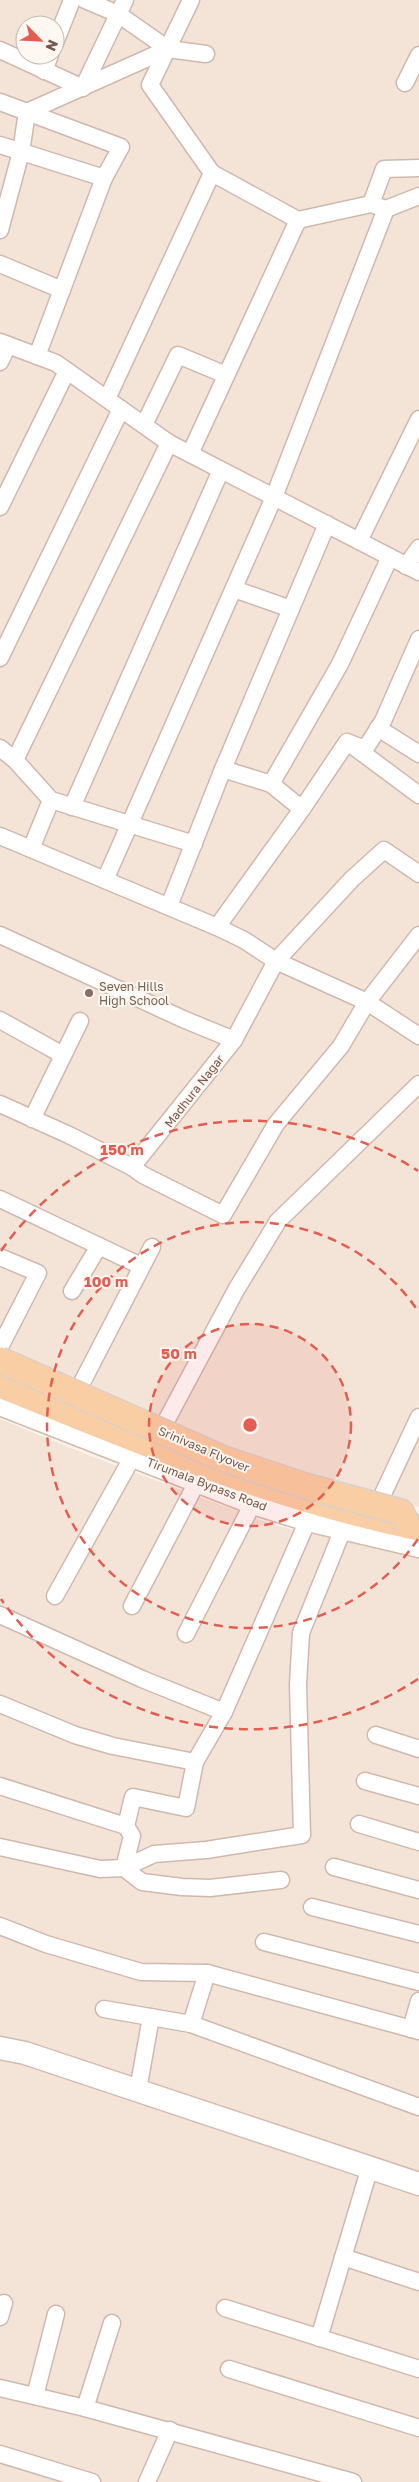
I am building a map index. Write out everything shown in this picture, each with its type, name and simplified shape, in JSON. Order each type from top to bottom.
[{"type":"main road","name":"Srinivasa Flyover","points":[[0,1360],[224,1459],[305,1486],[400,1512],[417,1532]]},
{"type":"main road","name":"Srinivasa Flyover","points":[[0,1385],[191,1462],[417,1532]]},
{"type":"main road","name":"Srinivasa Flyover","points":[[0,1396],[150,1457],[283,1506],[362,1527],[417,1532]]},
{"type":"street","points":[[65,18],[72,0]]},
{"type":"street","points":[[86,0],[122,7],[168,48],[206,54]]},
{"type":"street","points":[[191,0],[150,85],[212,173],[298,220],[379,207],[419,196]]},
{"type":"street","points":[[83,88],[122,7]]},
{"type":"street","points":[[28,113],[168,48]]},
{"type":"street","points":[[0,50],[83,88]]},
{"type":"street","points":[[405,83],[419,54]]},
{"type":"street","points":[[44,70],[46,65]]},
{"type":"street","points":[[2,104],[121,147],[104,178],[37,356]]},
{"type":"street","points":[[0,230],[21,152],[28,113]]},
{"type":"street","points":[[0,145],[104,178]]},
{"type":"street","points":[[105,880],[274,497],[379,207],[384,169],[419,168]]},
{"type":"street","points":[[0,658],[114,404],[212,173]]},
{"type":"street","points":[[190,454],[298,220]]},
{"type":"street","points":[[0,264],[62,290]]},
{"type":"street","points":[[0,362],[4,344],[56,363],[169,443],[413,569],[419,548]]},
{"type":"street","points":[[144,425],[178,355],[226,375]]},
{"type":"street","points":[[0,507],[67,371]]},
{"type":"street","points":[[360,541],[419,419]]},
{"type":"street","points":[[15,760],[169,443]]},
{"type":"street","points":[[72,807],[221,470]]},
{"type":"street","points":[[169,906],[223,769],[327,524]]},
{"type":"street","points":[[271,784],[340,664],[390,556]]},
{"type":"street","points":[[234,589],[291,608]]},
{"type":"street","points":[[347,742],[365,749],[378,728],[418,644]]},
{"type":"street","points":[[378,728],[419,754]]},
{"type":"street","points":[[347,742],[419,795]]},
{"type":"street","points":[[217,927],[302,809],[347,742]]},
{"type":"street","points":[[0,748],[15,760],[51,800],[130,826],[194,844]]},
{"type":"street","points":[[223,769],[271,784],[302,809]]},
{"type":"street","points":[[31,849],[51,800]]},
{"type":"street","points":[[0,836],[217,927],[244,940],[276,961],[367,1002],[419,1036]]},
{"type":"street","name":"Madhura Nagar","points":[[132,1167],[234,1040],[276,961],[352,879],[384,850],[419,874]]},
{"type":"street","points":[[0,935],[183,1019],[234,1040]]},
{"type":"street","points":[[0,1104],[132,1167],[143,1176],[223,1215],[276,1124],[341,1046],[367,1002],[419,936]]},
{"type":"street","points":[[0,1020],[63,1055]]},
{"type":"street","points":[[32,1119],[80,1021]]},
{"type":"street","points":[[156,1441],[236,1290],[278,1221],[419,1084]]},
{"type":"street","points":[[0,1199],[141,1266]]},
{"type":"street","points":[[72,1291],[99,1246]]},
{"type":"street","points":[[70,1407],[152,1247]]},
{"type":"street","points":[[0,1257],[38,1273],[0,1347]]},
{"type":"street","name":"Tirumala Bypass Road","points":[[0,1379],[156,1441],[276,1484],[374,1513],[417,1532]]},
{"type":"street","name":"Tirumala Bypass Road","points":[[0,1404],[197,1482],[253,1503],[308,1520],[343,1529],[417,1532]]},
{"type":"street","points":[[374,1513],[419,1417]]},
{"type":"street","points":[[55,1596],[133,1456]]},
{"type":"street","points":[[132,1606],[197,1482]]},
{"type":"street","points":[[186,1634],[253,1503]]},
{"type":"street","points":[[126,1826],[133,1797],[186,1808],[195,1762],[224,1712],[308,1520]]},
{"type":"street","points":[[0,1847],[100,1869],[124,1868],[154,1854],[206,1850],[302,1835],[298,1684],[301,1634],[343,1529]]},
{"type":"street","points":[[0,1615],[142,1679],[224,1712]]},
{"type":"street","points":[[0,1704],[75,1734],[113,1746],[195,1762]]},
{"type":"street","points":[[376,1735],[419,1749]]},
{"type":"street","points":[[365,1781],[419,1796]]},
{"type":"street","points":[[0,1786],[126,1826],[132,1836],[124,1868]]},
{"type":"street","points":[[359,1824],[419,1842]]},
{"type":"street","points":[[334,1867],[419,1890]]},
{"type":"street","points":[[124,1868],[142,1882],[182,1887],[210,1888],[281,1880]]},
{"type":"street","points":[[312,1907],[419,1934]]},
{"type":"street","points":[[0,1926],[46,1944],[141,1972],[208,1973],[415,2030],[419,2001]]},
{"type":"street","points":[[264,1942],[419,1982]]},
{"type":"street","points":[[191,2024],[208,1973]]},
{"type":"street","points":[[104,2009],[191,2024],[419,2107]]},
{"type":"street","points":[[138,2090],[151,2017]]},
{"type":"street","points":[[0,2048],[25,2053],[419,2184]]},
{"type":"street","points":[[319,2338],[370,2167]]},
{"type":"street","points":[[343,2257],[419,2282]]},
{"type":"street","points":[[226,2308],[419,2369]]},
{"type":"street","points":[[35,2396],[56,2314]]},
{"type":"street","points":[[85,2408],[112,2323]]},
{"type":"street","points":[[229,2369],[419,2428]]},
{"type":"street","points":[[0,2388],[170,2430],[353,2482]]},
{"type":"street","points":[[147,2482],[170,2430]]},
{"type":"street","points":[[0,2454],[92,2482]]},
{"type":"shaded area","points":[[0,0],[419,0],[419,1507],[308,1483],[0,1363]]},
{"type":"shaded area","points":[[0,1419],[88,1455],[274,1525],[419,1558],[419,2482],[0,2482]]},
{"type":"place","name":"Seven Hills High School","points":[[89,993]]}]
